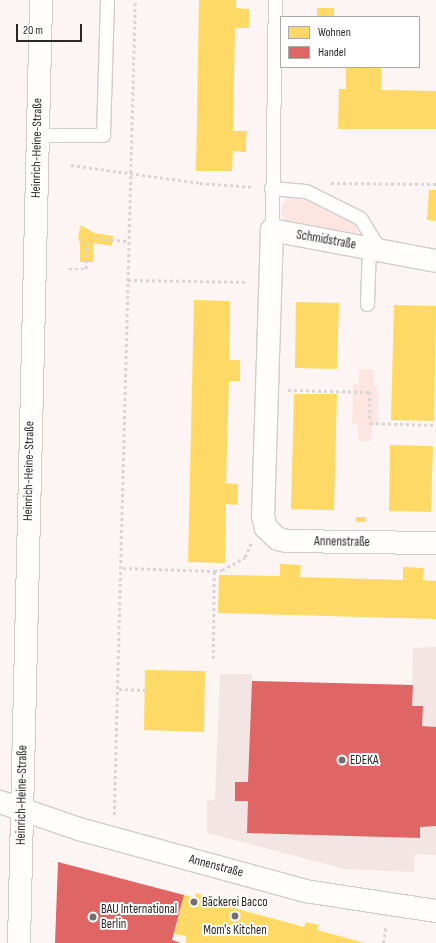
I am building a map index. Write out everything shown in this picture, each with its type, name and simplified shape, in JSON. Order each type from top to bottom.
[{"type":"street","name":"Heinrich-Heine-Straße","points":[[19,943],[40,0]]},
{"type":"street","name":"Schmidstraße","points":[[272,230],[436,261]]},
{"type":"street","points":[[263,516],[272,230]]},
{"type":"street","name":"Annenstraße","points":[[263,516],[266,528],[278,538],[287,541],[436,543]]},
{"type":"street","name":"Annenstraße","points":[[0,802],[79,829],[305,891],[436,911]]},
{"type":"lane","points":[[37,135],[103,135],[107,0]]},
{"type":"lane","points":[[272,230],[271,188],[275,0]]},
{"type":"lane","name":"Schmidstraße","points":[[271,188],[306,191],[360,218],[375,249]]},
{"type":"lane","points":[[367,304],[375,249]]},
{"type":"path","points":[[107,813],[115,815],[123,568],[135,0]]},
{"type":"path","points":[[71,164],[131,171],[200,183],[271,188]]},
{"type":"path","points":[[306,191],[328,183],[436,184]]},
{"type":"path","points":[[93,238],[129,241]]},
{"type":"path","points":[[69,269],[86,269],[86,243]]},
{"type":"path","points":[[128,280],[270,282]]},
{"type":"path","points":[[267,389],[370,392],[370,423],[436,425]]},
{"type":"path","points":[[123,568],[222,570],[245,557],[263,516]]},
{"type":"path","points":[[213,659],[214,571]]},
{"type":"path","points":[[119,689],[145,690]]},
{"type":"shaded area","points":[[293,195],[302,195],[353,222],[357,228],[357,234],[355,236],[286,224],[281,213],[282,203]]},
{"type":"shaded area","points":[[359,369],[374,369],[374,385],[378,386],[377,425],[372,425],[371,441],[358,441],[358,425],[352,424],[353,384],[359,384]]},
{"type":"shaded area","name":"EDEKA","points":[[436,647],[436,855],[415,854],[414,872],[345,869],[207,833],[207,801],[215,800],[220,674],[252,674],[252,681],[412,685],[413,648]]},
{"type":"building: Wohnen","points":[[199,0],[236,0],[236,8],[249,9],[249,28],[235,28],[233,131],[247,131],[246,152],[233,151],[232,171],[196,171]]},
{"type":"building: Wohnen","points":[[317,8],[334,8],[334,16],[317,16]]},
{"type":"building: Wohnen","points":[[346,68],[381,68],[381,90],[436,91],[436,129],[338,129],[339,89],[346,89]]},
{"type":"building: Wohnen","points":[[429,190],[436,190],[436,221],[427,220]]},
{"type":"building: Wohnen","points":[[81,225],[94,233],[113,236],[112,246],[93,243],[93,262],[80,262],[80,243],[78,237]]},
{"type":"building: Wohnen","points":[[194,300],[230,301],[229,360],[240,360],[240,381],[229,381],[226,483],[238,484],[237,505],[226,504],[225,563],[188,562]]},
{"type":"building: Wohnen","points":[[296,302],[339,303],[337,369],[295,368]]},
{"type":"building: Wohnen","points":[[394,305],[436,306],[434,421],[391,420]]},
{"type":"building: Wohnen","points":[[294,394],[337,394],[334,510],[291,509]]},
{"type":"building: Wohnen","points":[[390,445],[433,446],[431,512],[389,511]]},
{"type":"building: Wohnen","points":[[356,517],[366,517],[366,522],[356,522]]},
{"type":"building: Wohnen","points":[[280,564],[301,565],[300,577],[403,580],[403,567],[424,568],[423,580],[436,581],[436,619],[218,613],[219,575],[280,576]]},
{"type":"building: Wohnen","points":[[145,670],[205,671],[204,732],[144,730]]},
{"type":"building: Wohnen","points":[[196,893],[209,897],[208,901],[304,927],[306,922],[319,925],[317,930],[365,943],[186,943],[186,936],[174,934],[184,895],[195,898]]},
{"type":"building: Handel","name":"EDEKA","points":[[252,681],[413,685],[412,706],[423,706],[422,726],[436,727],[436,826],[420,827],[420,838],[247,833],[248,801],[235,801],[235,782],[248,782]]},
{"type":"building: Handel","points":[[58,862],[184,895],[172,940],[181,943],[55,943]]},
{"type":"place","name":"EDEKA","points":[[342,760]]},
{"type":"place","name":"Bäckerei Bacco","points":[[194,902]]},
{"type":"place","name":"Mom's Kitchen","points":[[235,916]]},
{"type":"place","name":"BAU International Berlin","points":[[93,917]]}]
